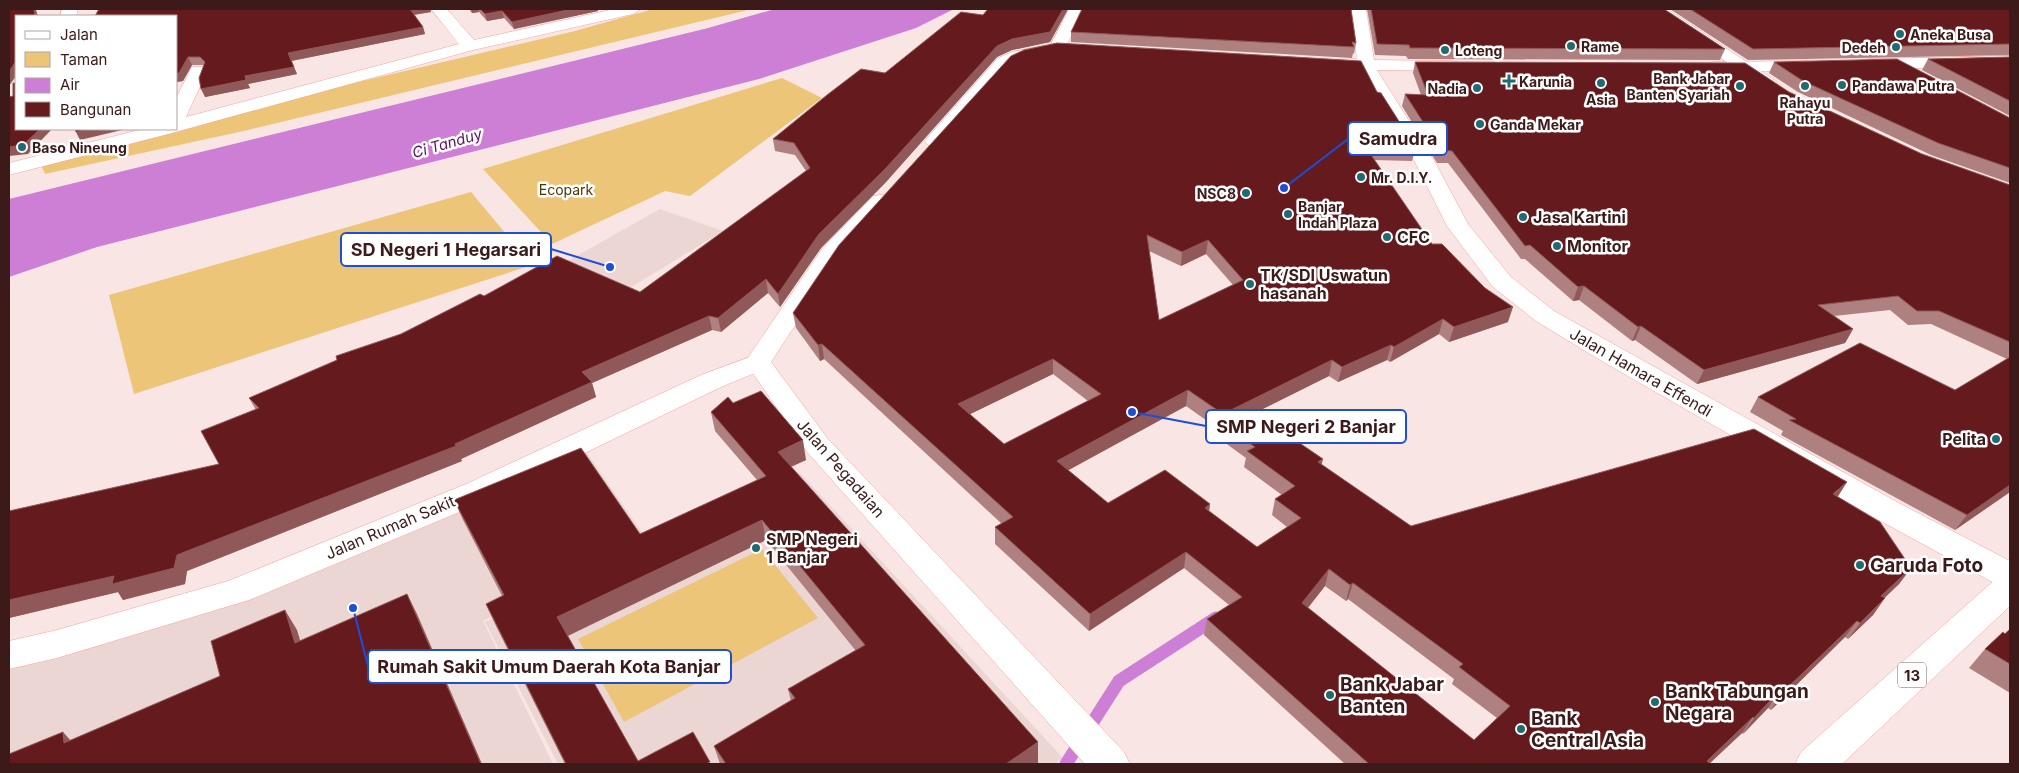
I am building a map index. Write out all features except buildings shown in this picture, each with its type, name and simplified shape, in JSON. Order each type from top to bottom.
[{"type":"main road","points":[[439,9],[470,46]]},
{"type":"main road","points":[[178,125],[470,46],[633,9]]},
{"type":"main road","points":[[920,158],[1004,62],[1018,56],[1067,49],[1078,9]]},
{"type":"main road","points":[[1353,9],[1366,66]]},
{"type":"main road","points":[[1657,9],[1784,93]]},
{"type":"main road","points":[[1849,65],[2010,61]]},
{"type":"main road","points":[[1307,63],[1366,66],[1466,66]]},
{"type":"main road","points":[[1897,64],[1923,78]]},
{"type":"main road","points":[[1696,67],[1820,65]]},
{"type":"main road","name":"Jalan Hamara Effendi","points":[[1366,66],[1426,164],[1458,226],[1502,282],[1545,316],[1609,354],[1886,510],[2010,576]]},
{"type":"main road","points":[[178,114],[198,71]]},
{"type":"main road","points":[[9,169],[161,130]]},
{"type":"main road","points":[[758,362],[830,254],[900,180]]},
{"type":"main road","name":"Jalan Rumah Sakit","points":[[9,655],[57,644],[237,591],[476,492],[660,407],[711,381],[758,362]]},
{"type":"main road","name":"Jalan Pegadaian","points":[[758,362],[818,446],[1110,764]]},
{"type":"main road","name":"13","points":[[1815,764],[2010,586]]},
{"type":"shaded area","points":[[660,209],[723,231],[558,332],[493,303]]},
{"type":"shaded area","points":[[585,450],[650,544],[483,621],[553,764],[9,764],[9,663],[33,658]]},
{"type":"shaded area","name":"SMP Negeri 1 Banjar","points":[[801,474],[1063,758],[1054,764],[558,764],[485,622]]},
{"type":"green space","points":[[653,9],[752,9],[239,132],[45,174],[40,163],[169,130],[178,130],[178,128],[337,87],[575,31]]},
{"type":"green space","name":"Ecopark","points":[[782,78],[822,98],[690,196],[665,191],[552,244],[483,169]]},
{"type":"green space","points":[[471,192],[532,265],[134,394],[109,295]]},
{"type":"green space","points":[[762,549],[818,618],[624,722],[578,639]]},
{"type":"water","name":"Ci Tanduy","points":[[775,9],[954,9],[916,28],[759,79],[97,247],[9,277],[9,199],[708,28]]},
{"type":"waterway","points":[[1066,764],[1119,681],[1216,618]]},
{"type":"place","name":"Aneka Busa","points":[[1900,34]]},
{"type":"place","name":"Rame","points":[[1571,46]]},
{"type":"place","name":"Dedeh","points":[[1896,47]]},
{"type":"place","name":"Loteng","points":[[1445,50]]},
{"type":"place","name":"Karunia","points":[[1509,81]]},
{"type":"place","name":"Asia","points":[[1601,83]]},
{"type":"place","name":"Pandawa Putra","points":[[1842,85]]},
{"type":"place","name":"Bank Jabar Banten Syariah","points":[[1740,86]]},
{"type":"place","name":"Rahayu Putra","points":[[1805,86]]},
{"type":"place","name":"Nadia","points":[[1477,88]]},
{"type":"place","name":"Ganda Mekar","points":[[1480,124]]},
{"type":"place","name":"Baso Nineung","points":[[22,147]]},
{"type":"place","name":"Mr. D.I.Y.","points":[[1361,177]]},
{"type":"place","name":"Samudra","points":[[1284,188]]},
{"type":"place","name":"NSC8","points":[[1246,193]]},
{"type":"place","name":"Banjar Indah Plaza","points":[[1288,214]]},
{"type":"place","name":"Jasa Kartini","points":[[1523,217]]},
{"type":"place","name":"CFC","points":[[1387,237]]},
{"type":"place","name":"Monitor","points":[[1557,246]]},
{"type":"place","name":"SD Negeri 1 Hegarsari","points":[[610,267]]},
{"type":"place","name":"TK/SDI Uswatun hasanah","points":[[1250,284]]},
{"type":"place","name":"SMP Negeri 2 Banjar","points":[[1132,412]]},
{"type":"place","name":"Pelita","points":[[1996,439]]},
{"type":"place","name":"SMP Negeri 1 Banjar","points":[[756,548]]},
{"type":"place","name":"Garuda Foto","points":[[1860,565]]},
{"type":"place","name":"Rumah Sakit Umum Daerah Kota Banjar","points":[[353,608]]},
{"type":"place","name":"Bank Jabar Banten","points":[[1330,695]]},
{"type":"place","name":"Bank Tabungan Negara","points":[[1655,702]]},
{"type":"place","name":"Bank Central Asia","points":[[1521,729]]}]
